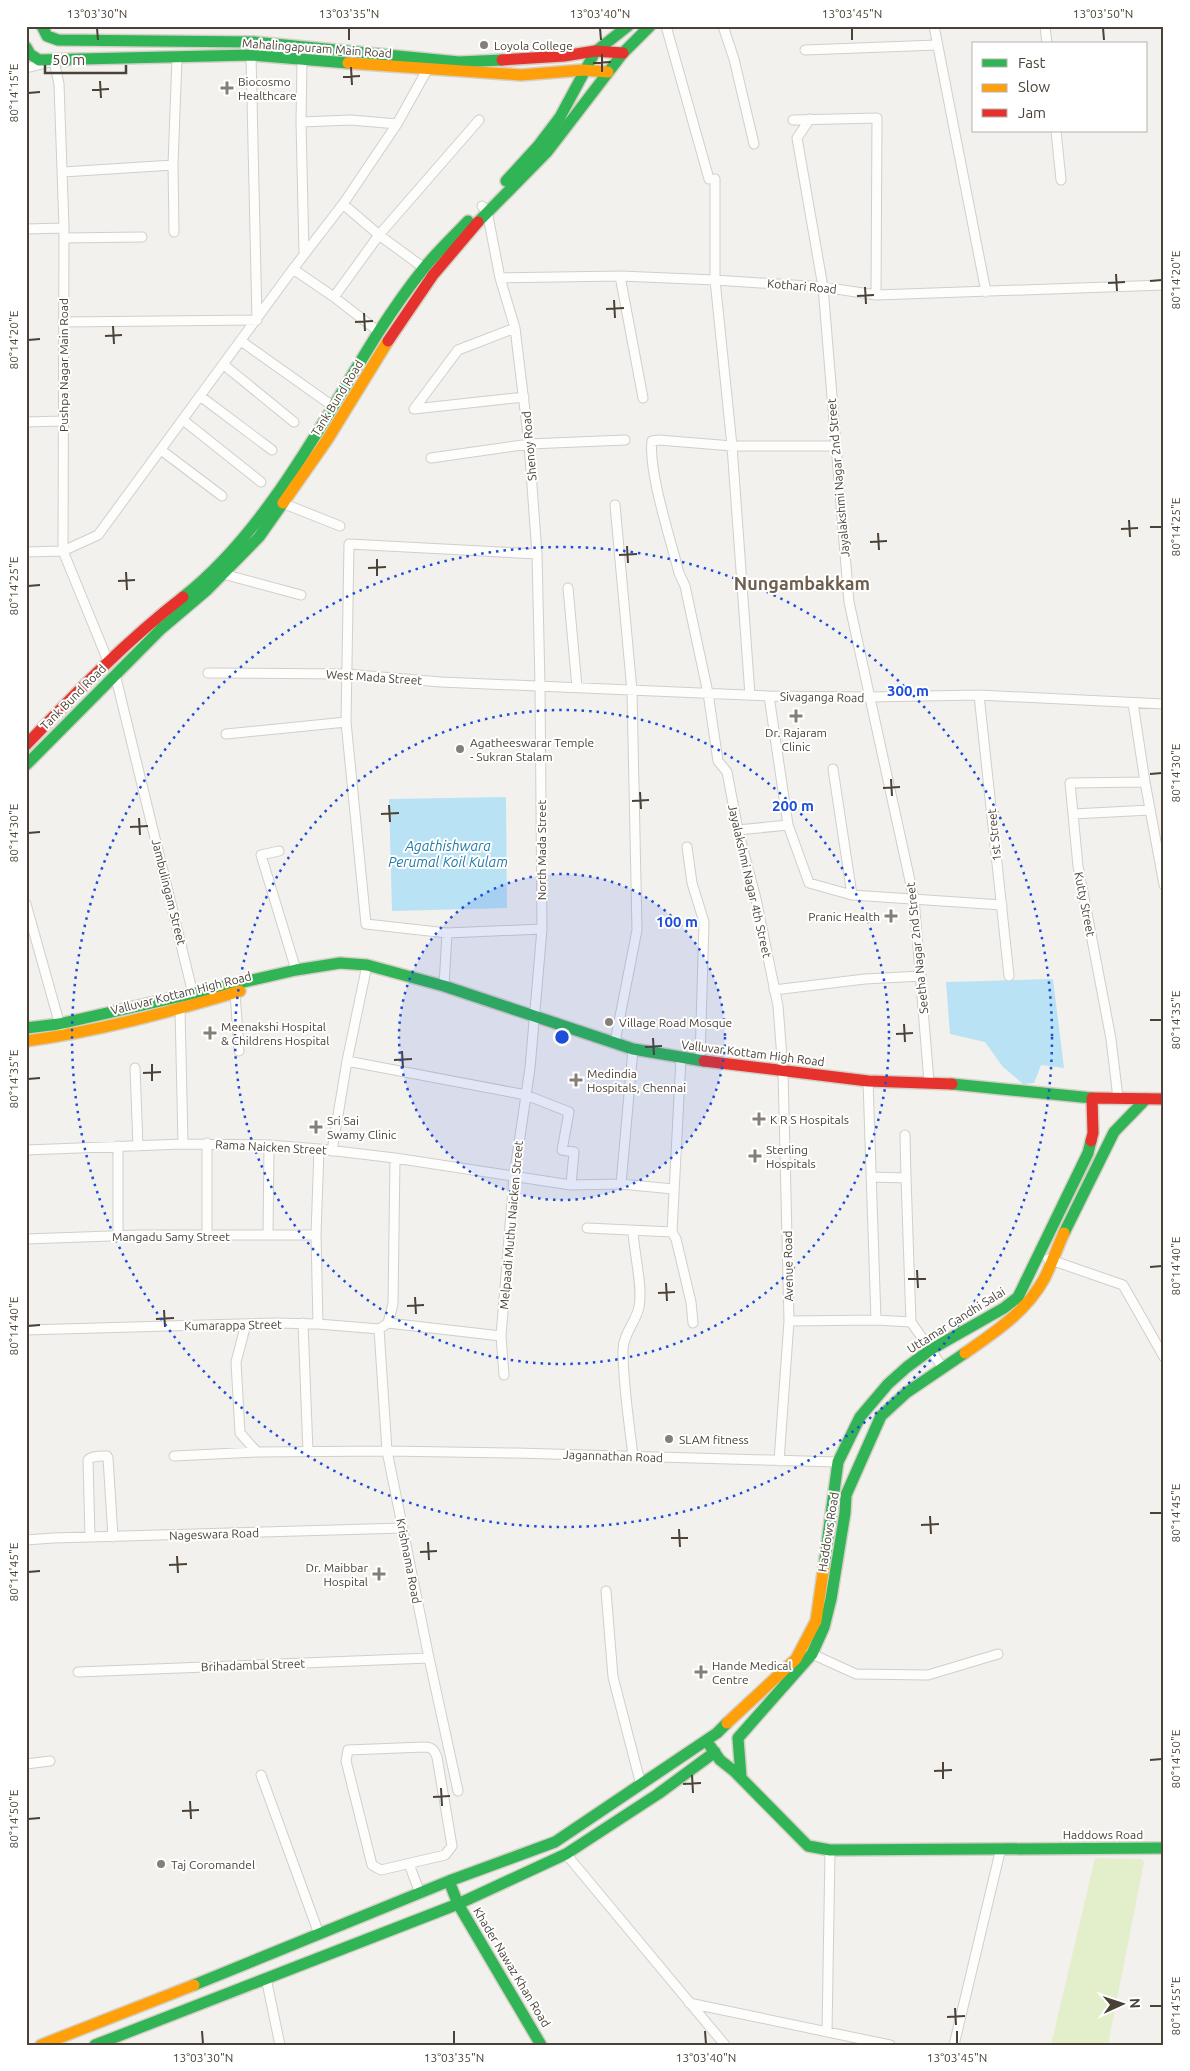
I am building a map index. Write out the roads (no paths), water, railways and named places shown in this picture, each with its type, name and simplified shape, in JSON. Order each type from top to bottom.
[{"type":"main road","points":[[42,26],[47,36],[58,40],[54,61]]},
{"type":"main road","name":"Tank Bund Road","points":[[26,745],[108,661],[154,619],[218,571],[259,537],[327,440],[389,340],[433,275],[485,208],[539,146],[568,106],[583,70],[595,51],[619,35],[628,26]]},
{"type":"main road","name":"Tank Bund Road","points":[[26,765],[161,629],[207,590],[218,571],[250,530],[318,433],[380,332],[424,268],[485,208],[547,152],[623,53],[650,26]]},
{"type":"main road","name":"Mahalingapuram Main Road","points":[[58,40],[253,42],[459,62],[564,56],[595,51],[623,53]]},
{"type":"main road","name":"Mahalingapuram Main Road","points":[[26,47],[30,54],[39,60],[54,61],[250,55],[428,70],[521,75],[583,70],[608,72]]},
{"type":"main road","name":"Valluvar Kottam High Road","points":[[26,1041],[63,1036],[144,1019],[235,992],[301,977],[340,963]]},
{"type":"main road","name":"Valluvar Kottam High Road","points":[[26,1028],[59,1024],[296,970],[340,963],[367,965],[444,986],[633,1049],[681,1058],[868,1081],[929,1082],[1092,1098],[1164,1099]]},
{"type":"main road","name":"Uttamar Gandhi Salai","points":[[40,2045],[254,1962],[449,1881],[555,1842],[717,1733],[796,1659],[816,1621],[838,1462],[860,1417],[888,1384],[930,1350],[1004,1308],[1018,1297],[1088,1153],[1094,1133],[1092,1098]]},
{"type":"main road","points":[[1051,1260],[1099,1159],[1114,1132],[1146,1099]]},
{"type":"main road","name":"Haddows Road","points":[[740,1778],[738,1738],[815,1656],[831,1599],[845,1513],[846,1495],[862,1455],[881,1416],[906,1392],[1005,1325],[1024,1307],[1044,1279],[1051,1260]]},
{"type":"main road","name":"Haddows Road","points":[[705,1741],[720,1760],[808,1846],[830,1850],[1164,1848]]},
{"type":"main road","points":[[95,2045],[458,1904],[566,1854],[634,1810],[715,1752]]},
{"type":"main road","points":[[634,1810],[638,1787]]},
{"type":"main road","points":[[596,1815],[617,1821]]},
{"type":"main road","name":"Khader Nawaz Khan Road","points":[[449,1881],[458,1904],[541,2045]]},
{"type":"street","points":[[666,26],[712,179],[716,280],[732,446],[750,695]]},
{"type":"street","points":[[724,26],[734,59],[754,144]]},
{"type":"street","points":[[934,26],[936,45],[986,292]]},
{"type":"street","points":[[1046,26],[1047,42]]},
{"type":"street","points":[[805,50],[936,45]]},
{"type":"street","points":[[250,55],[257,320]]},
{"type":"street","points":[[174,232],[173,165],[177,58]]},
{"type":"street","points":[[302,60],[301,122],[304,254]]},
{"type":"street","points":[[26,68],[54,61]]},
{"type":"street","name":"Pushpa Nagar Main Road","points":[[54,61],[59,84],[63,172],[63,551],[108,661]]},
{"type":"street","points":[[26,552],[63,551],[98,535],[257,320],[292,269],[344,204],[397,124],[428,70]]},
{"type":"street","points":[[793,120],[877,118],[876,295]]},
{"type":"street","points":[[301,122],[351,120],[397,124]]},
{"type":"street","points":[[334,297],[380,235],[479,120]]},
{"type":"street","name":"Jayalakshmi Nagar 2nd Street","points":[[810,120],[797,138],[823,287],[849,602],[870,698]]},
{"type":"street","points":[[1056,132],[1061,180]]},
{"type":"street","points":[[63,172],[173,165]]},
{"type":"street","points":[[344,204],[380,235],[424,268]]},
{"type":"street","name":"Shenoy Road","points":[[485,208],[500,278],[515,328],[524,397],[537,554],[540,685]]},
{"type":"street","points":[[26,228],[64,228]]},
{"type":"street","points":[[64,238],[142,237]]},
{"type":"street","points":[[292,269],[334,297],[380,332]]},
{"type":"street","points":[[620,276],[642,398]]},
{"type":"street","name":"Kothari Road","points":[[500,278],[620,276],[716,280],[823,287],[876,295],[1164,285]]},
{"type":"street","points":[[63,322],[257,320]]},
{"type":"street","points":[[515,328],[458,350],[414,409],[524,397]]},
{"type":"street","points":[[241,341],[334,407]]},
{"type":"street","points":[[224,365],[294,422]]},
{"type":"street","points":[[200,396],[272,450]]},
{"type":"street","points":[[183,420],[261,482]]},
{"type":"street","points":[[26,422],[62,421]]},
{"type":"street","points":[[431,458],[529,444],[625,440]]},
{"type":"street","name":"Jayalakshmi Nagar 4th Street","points":[[732,446],[659,440],[652,441],[651,448],[656,482],[678,573],[685,586],[708,693],[718,761],[727,772],[738,830],[756,899],[774,990],[783,1071]]},
{"type":"street","points":[[732,446],[835,446]]},
{"type":"street","points":[[161,450],[222,496]]},
{"type":"street","points":[[282,503],[340,526]]},
{"type":"street","points":[[615,505],[632,691],[637,930],[615,1042]]},
{"type":"street","points":[[537,554],[349,544],[346,722],[366,924],[447,933],[542,928]]},
{"type":"street","points":[[218,571],[301,595]]},
{"type":"street","points":[[568,588],[577,687]]},
{"type":"street","name":"West Mada Street","points":[[208,673],[346,674],[442,682],[540,685]]},
{"type":"street","name":"Jambulingam Street","points":[[115,674],[194,994]]},
{"type":"street","name":"Sivaganga Road","points":[[540,685],[632,691],[769,696],[870,698],[979,695],[1164,704]]},
{"type":"street","name":"North Mada Street","points":[[535,1016],[542,928],[540,685]]},
{"type":"street","name":"1st Street","points":[[979,695],[1009,976]]},
{"type":"street","points":[[769,696],[788,825],[809,884],[852,894],[1002,905]]},
{"type":"street","name":"Seetha Nagar 2nd Street","points":[[870,698],[914,898],[929,1082]]},
{"type":"street","points":[[1133,703],[1164,885]]},
{"type":"street","points":[[226,734],[346,722]]},
{"type":"street","points":[[834,770],[852,894]]},
{"type":"street","name":"Kutty Street","points":[[1118,1098],[1111,1039],[1078,866],[1070,783],[1145,782]]},
{"type":"street","points":[[1073,814],[1150,810]]},
{"type":"street","points":[[738,830],[788,825]]},
{"type":"street","points":[[688,847],[692,883],[704,922],[700,1060]]},
{"type":"street","points":[[279,851],[261,854],[296,970]]},
{"type":"street","points":[[26,904],[63,1036]]},
{"type":"street","points":[[444,986],[447,933]]},
{"type":"street","points":[[332,1150],[347,1061],[367,965]]},
{"type":"street","points":[[774,990],[865,979],[920,976]]},
{"type":"street","points":[[235,992],[239,1051]]},
{"type":"street","points":[[180,1008],[183,1144]]},
{"type":"street","name":"Melpaadi Muthu Naicken Street","points":[[504,1374],[501,1336],[514,1177],[535,1016]]},
{"type":"street","points":[[621,1184],[633,1049]]},
{"type":"street","points":[[681,1058],[672,1232],[676,1239],[691,1302],[693,1323]]},
{"type":"street","points":[[347,1061],[526,1095],[569,1112],[562,1150],[574,1152],[571,1185]]},
{"type":"street","points":[[135,1068],[138,1146]]},
{"type":"street","name":"Avenue Road","points":[[779,1461],[789,1321],[783,1071]]},
{"type":"street","points":[[868,1081],[876,1320]]},
{"type":"street","points":[[905,1135],[912,1322],[943,1368]]},
{"type":"street","points":[[207,1143],[207,1235]]},
{"type":"street","name":"Rama Naicken Street","points":[[26,1150],[207,1143],[269,1145],[395,1158],[571,1185],[621,1184],[673,1189]]},
{"type":"street","points":[[268,1235],[269,1145]]},
{"type":"street","points":[[118,1146],[118,1236]]},
{"type":"street","points":[[318,1324],[316,1235],[319,1149]]},
{"type":"street","points":[[388,1323],[393,1304],[395,1158]]},
{"type":"street","points":[[871,1177],[906,1178]]},
{"type":"street","points":[[587,1228],[672,1232]]},
{"type":"street","points":[[633,1231],[640,1298],[638,1310],[626,1334],[623,1348],[624,1380],[633,1456]]},
{"type":"street","name":"Mangadu Samy Street","points":[[26,1239],[118,1236],[316,1235]]},
{"type":"street","points":[[1040,1255],[1123,1285],[1164,1357]]},
{"type":"street","points":[[789,1321],[876,1320],[912,1322]]},
{"type":"street","points":[[303,1323],[308,1452]]},
{"type":"street","name":"Kumarappa Street","points":[[26,1330],[303,1323],[379,1329]]},
{"type":"street","points":[[379,1329],[388,1323],[501,1336]]},
{"type":"street","points":[[246,1324],[236,1362],[240,1433],[257,1452]]},
{"type":"street","name":"Krishnama Road","points":[[379,1329],[387,1451],[458,1791]]},
{"type":"street","name":"Jagannathan Road","points":[[174,1456],[257,1452],[387,1451],[838,1462]]},
{"type":"street","points":[[90,1537],[88,1460],[91,1456],[106,1456],[108,1458],[113,1536]]},
{"type":"street","name":"Nageswara Road","points":[[26,1540],[403,1528]]},
{"type":"street","points":[[606,1591],[613,1677],[638,1787]]},
{"type":"street","points":[[815,1656],[856,1674],[928,1675],[998,1654]]},
{"type":"street","name":"Brihadambal Street","points":[[78,1672],[429,1658]]},
{"type":"street","points":[[430,1747],[435,1751],[452,1846],[445,1855],[409,1864],[381,1870],[372,1865],[346,1761],[348,1750],[430,1747]]},
{"type":"street","points":[[26,1764],[50,1761]]},
{"type":"street","points":[[261,1776],[319,1934]]},
{"type":"street","points":[[954,2045],[982,1918],[1001,1848]]},
{"type":"street","points":[[827,2032],[830,1850]]},
{"type":"street","points":[[566,1854],[725,2045]]},
{"type":"street","points":[[409,1864],[420,1893]]},
{"type":"street","points":[[266,1978],[280,2045]]},
{"type":"street","points":[[689,2003],[890,2045]]},
{"type":"water","name":"Agathishwara Perumal Koil Kulam","points":[[506,797],[507,908],[392,911],[389,799]]},
{"type":"water","points":[[1053,979],[1064,1068],[1041,1065],[1034,1083],[1023,1084],[1003,1067],[985,1042],[950,1034],[946,982]]},
{"type":"place","name":"Loyola College","points":[[484,45]]},
{"type":"place","name":"Biocosmo Healthcare","points":[[227,88]]},
{"type":"place","name":"Dr. Rajaram Clinic","points":[[796,716]]},
{"type":"place","name":"Agatheeswarar Temple - Sukran Stalam","points":[[460,749]]},
{"type":"place","name":"Pranic Health","points":[[891,916]]},
{"type":"place","name":"Village Road Mosque","points":[[609,1022]]},
{"type":"place","name":"Meenakshi Hospital & Childrens Hospital","points":[[210,1033]]},
{"type":"place","name":"Medindia Hospitals, Chennai","points":[[576,1080]]},
{"type":"place","name":"K R S Hospitals","points":[[759,1119]]},
{"type":"place","name":"Sri Sai Swamy Clinic","points":[[316,1127]]},
{"type":"place","name":"Sterling Hospitals","points":[[755,1156]]},
{"type":"place","name":"SLAM fitness","points":[[669,1439]]},
{"type":"place","name":"Dr. Maibbar Hospital","points":[[379,1574]]},
{"type":"place","name":"Hande Medical Centre","points":[[701,1672]]},
{"type":"place","name":"Taj Coromandel","points":[[161,1864]]},
{"type":"district","name":"Nungambakkam","points":[[802,583]]}]
